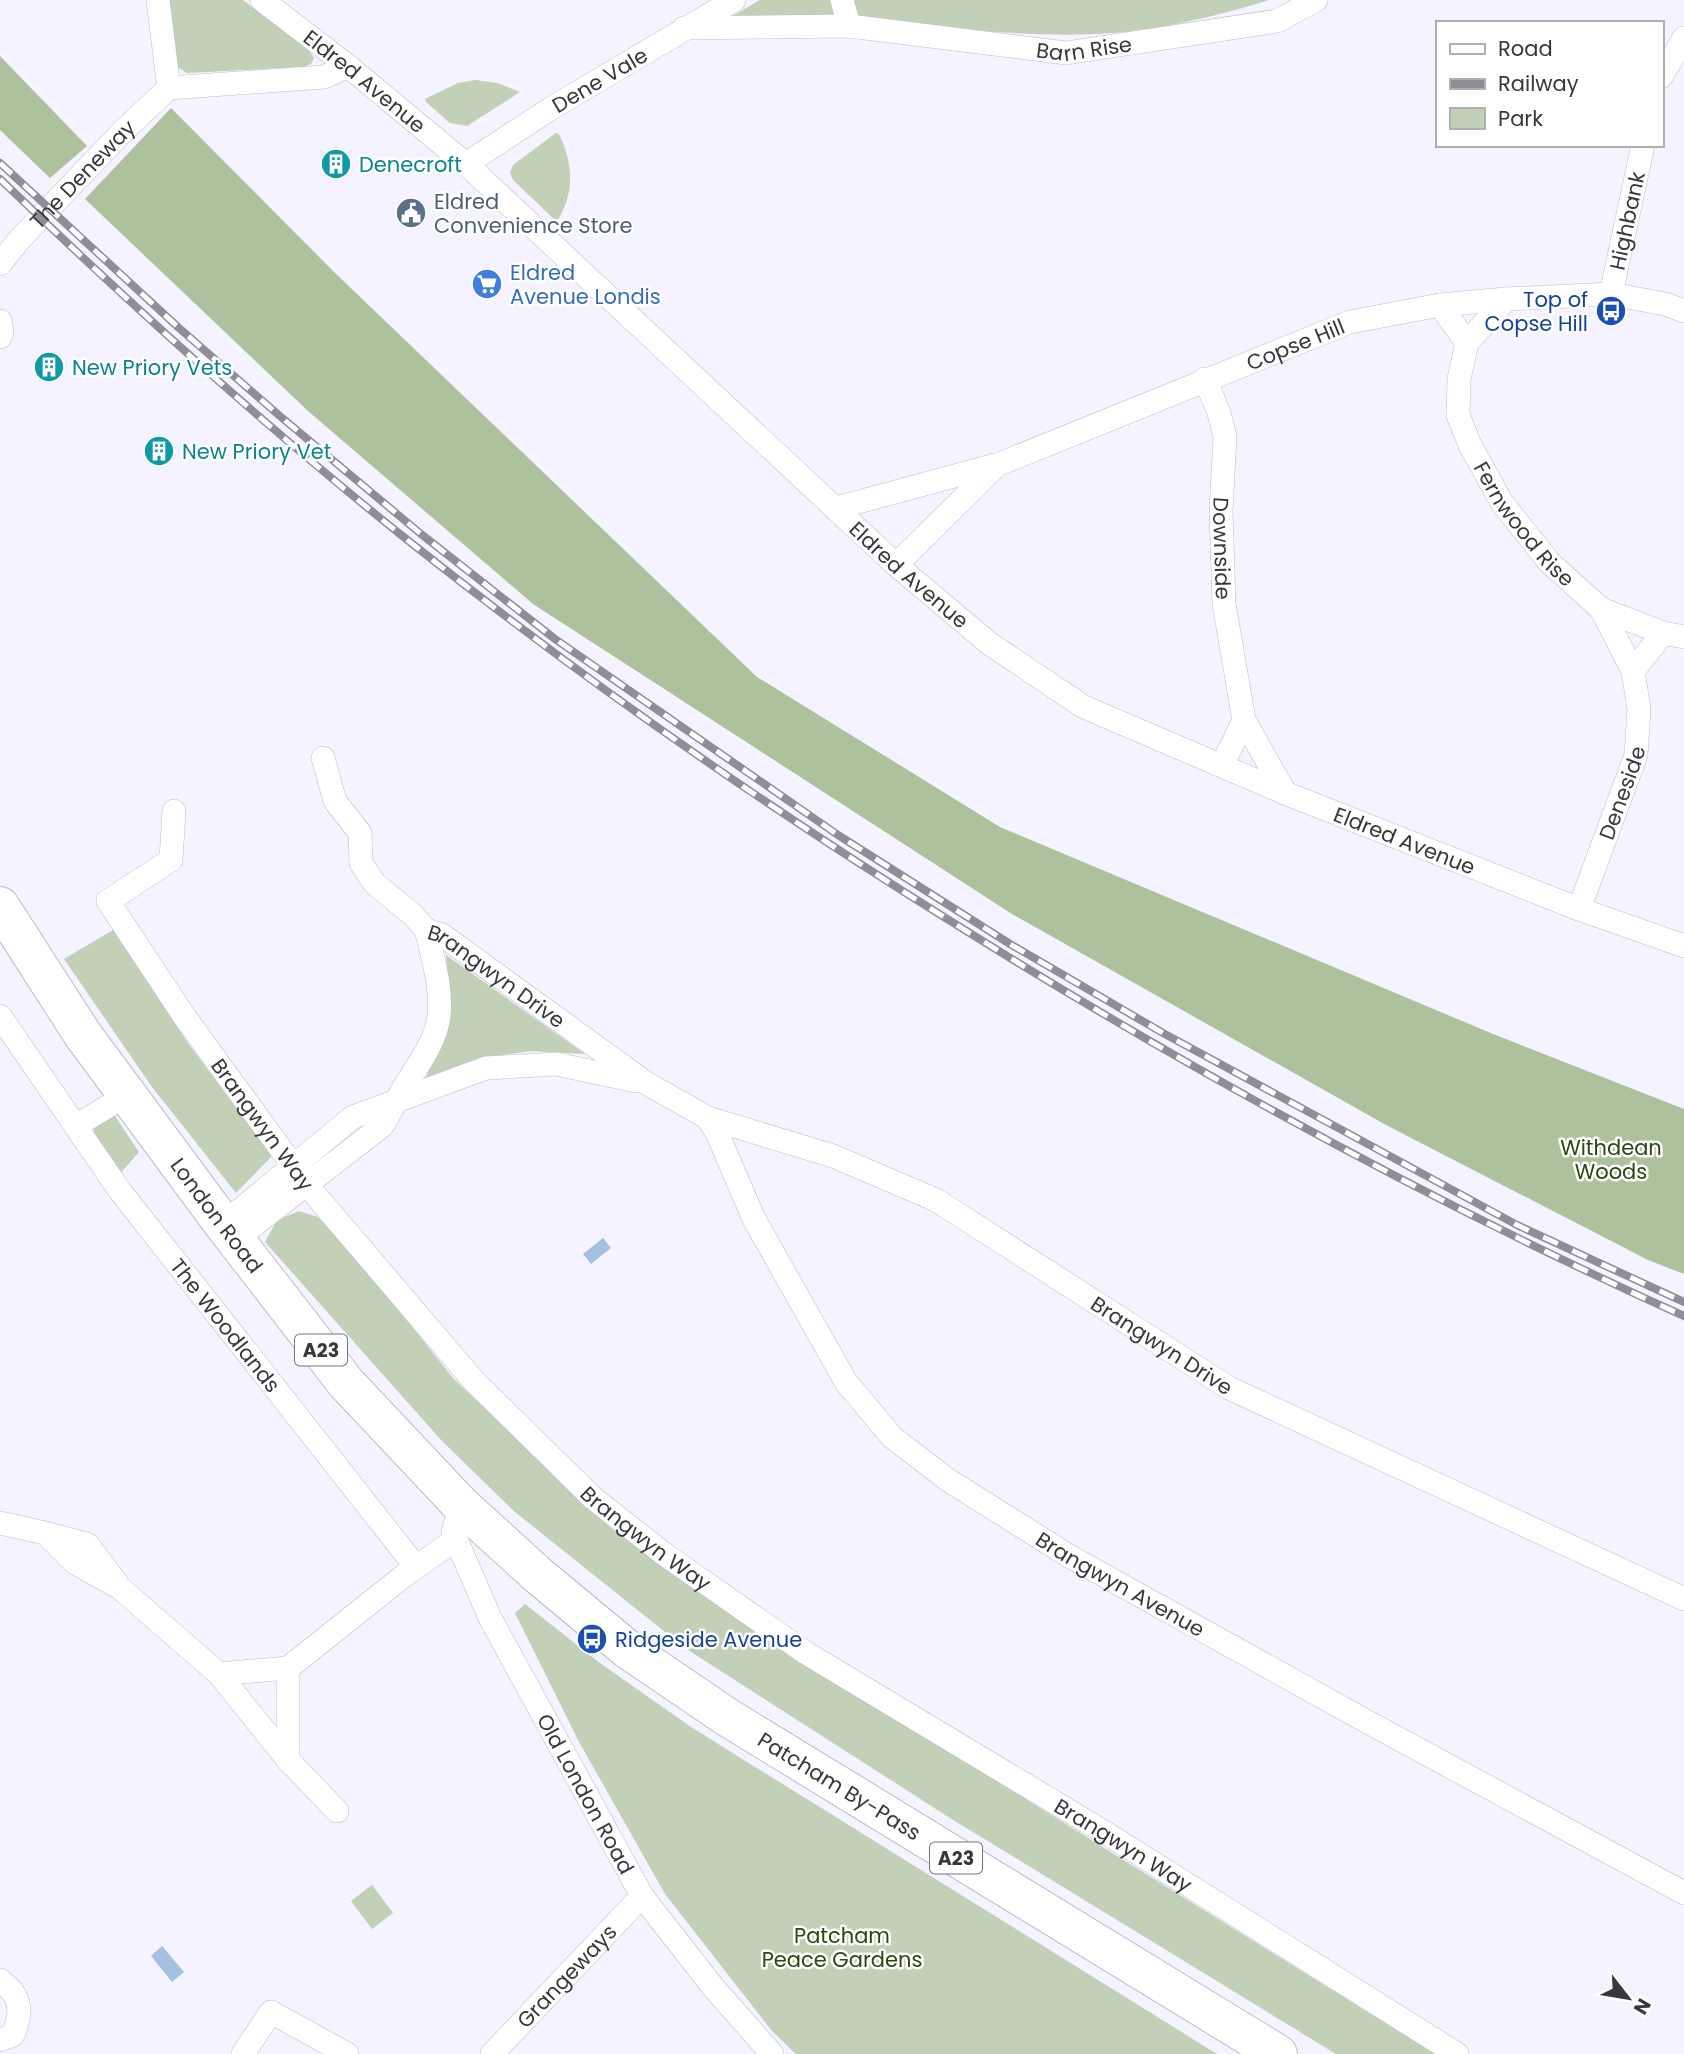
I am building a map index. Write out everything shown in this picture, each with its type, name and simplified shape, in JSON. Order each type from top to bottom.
[{"type":"highway","name":"London Road","points":[[0,906],[83,1035],[127,1096],[346,1383],[458,1522]]},
{"type":"highway","name":"Patcham By-Pass","points":[[458,1522],[538,1575],[626,1649],[727,1717],[1278,2054]]},
{"type":"street","points":[[158,0],[169,88],[324,77],[348,66]]},
{"type":"street","name":"Eldred Avenue","points":[[262,0],[348,66],[466,164],[896,565],[990,644],[1084,707],[1284,793],[1684,946]]},
{"type":"street","name":"Dene Vale","points":[[466,164],[550,109],[734,0]]},
{"type":"street","points":[[842,0],[849,26]]},
{"type":"street","name":"Barn Rise","points":[[684,28],[849,26],[1066,53],[1276,22],[1316,0]]},
{"type":"street","points":[[1663,74],[1684,37]]},
{"type":"street","name":"The Deneway","points":[[0,264],[19,240],[125,129],[169,88]]},
{"type":"street","name":"Highbank","points":[[1611,295],[1643,147]]},
{"type":"street","name":"Copse Hill","points":[[836,509],[997,465],[1205,379],[1350,323],[1440,305],[1506,299],[1611,295],[1665,304],[1684,311]]},
{"type":"street","name":"Fernwood Rise","points":[[1506,299],[1467,343],[1459,379],[1458,415],[1470,445],[1502,503],[1550,563],[1601,609],[1673,635]]},
{"type":"street","points":[[1440,305],[1467,343]]},
{"type":"street","points":[[0,321],[0,337]]},
{"type":"street","name":"Downside","points":[[1205,379],[1219,413],[1224,438],[1224,604],[1244,720],[1284,793]]},
{"type":"street","name":"Copse Hill","points":[[896,565],[997,465]]},
{"type":"street","name":"Deneside","points":[[1579,908],[1636,755],[1639,709],[1633,671],[1601,609]]},
{"type":"street","points":[[1633,671],[1673,635]]},
{"type":"street","points":[[1222,766],[1244,720]]},
{"type":"street","points":[[323,758],[335,800],[360,833],[361,863],[375,884],[413,915],[426,930]]},
{"type":"street","name":"Brangwyn Way","points":[[174,811],[172,860],[108,901],[184,1016],[307,1185],[474,1381],[593,1497],[664,1554],[806,1653],[1104,1832],[1457,2054]]},
{"type":"street","name":"Brangwyn Drive","points":[[426,930],[442,935],[646,1083],[708,1118],[833,1156],[936,1200],[1229,1388],[1684,1599]]},
{"type":"street","name":"Brangwyn Drive","points":[[229,1232],[307,1185],[382,1126],[422,1060],[438,1025],[438,976],[426,930]]},
{"type":"street","name":"The Woodlands","points":[[0,1016],[120,1191],[416,1567]]},
{"type":"street","name":"Brangwyn Drive","points":[[229,1232],[293,1165],[353,1117],[486,1068],[556,1064],[646,1083]]},
{"type":"street","points":[[77,1125],[127,1096]]},
{"type":"street","name":"Brangwyn Avenue","points":[[708,1118],[754,1219],[846,1382],[892,1437],[948,1480],[1069,1556],[1684,1893]]},
{"type":"street","points":[[219,1674],[288,1668],[416,1567],[458,1522]]},
{"type":"street","name":"Old London Road","points":[[458,1522],[490,1618],[642,1896],[713,1987],[772,2054]]},
{"type":"street","points":[[0,1523],[87,1544],[120,1588],[219,1674],[288,1760],[337,1811]]},
{"type":"street","points":[[288,1668],[288,1760]]},
{"type":"street","name":"Grangeways","points":[[492,2054],[642,1896]]},
{"type":"street","points":[[0,1980],[11,1988],[20,2006],[19,2020],[13,2035],[0,2040]]},
{"type":"street","points":[[243,2054],[271,2012],[347,2054]]},
{"type":"green space","points":[[169,0],[243,0],[309,51],[314,58],[311,64],[304,67],[187,73],[177,67]]},
{"type":"green space","points":[[760,0],[1269,0],[1184,22],[1097,34],[993,32],[809,16],[729,18]]},
{"type":"green space","points":[[0,56],[87,146],[50,178],[0,130]]},
{"type":"green space","points":[[475,80],[497,83],[520,92],[467,126],[450,123],[426,102],[425,99],[458,83]]},
{"type":"green space","name":"Withdean Woods","points":[[171,108],[334,272],[757,677],[1000,827],[1493,1034],[1684,1109],[1684,1274],[1648,1260],[1386,1125],[1012,914],[533,604],[308,411],[85,199]]},
{"type":"green space","points":[[556,133],[564,145],[570,177],[567,199],[558,220],[513,180],[510,173],[513,165]]},
{"type":"green space","points":[[113,930],[188,1043],[272,1156],[236,1193],[152,1087],[64,959]]},
{"type":"green space","points":[[446,955],[585,1054],[531,1051],[482,1058],[426,1078],[449,1015]]},
{"type":"green space","points":[[115,1116],[139,1152],[118,1176],[94,1136],[94,1126],[103,1117]]},
{"type":"green space","points":[[299,1211],[318,1217],[376,1282],[454,1379],[612,1529],[756,1631],[1435,2054],[1336,2054],[950,1818],[685,1648],[515,1512],[442,1441],[265,1242],[277,1220]]},
{"type":"green space","name":"Patcham Peace Gardens","points":[[525,1604],[600,1663],[691,1727],[1217,2054],[796,2054],[772,2031],[665,1894],[578,1740],[515,1613]]},
{"type":"green space","points":[[372,1885],[393,1913],[372,1929],[351,1901]]},
{"type":"water","points":[[603,1238],[611,1248],[591,1264],[583,1254]]},
{"type":"water","points":[[162,1946],[184,1972],[172,1982],[151,1956]]},
{"type":"railway","points":[[0,163],[179,328],[421,534],[555,639],[838,835],[1010,944],[1163,1033],[1517,1225],[1684,1302]]},
{"type":"railway","points":[[0,179],[203,367],[361,502],[543,644],[741,785],[944,917],[1215,1078],[1400,1179],[1684,1316]]},
{"type":"place","name":"Denecroft","points":[[336,164]]},
{"type":"place","name":"Eldred Convenience Store","points":[[411,213]]},
{"type":"place","name":"Eldred Avenue Londis","points":[[487,284]]},
{"type":"place","name":"Top of Copse Hill","points":[[1611,311]]},
{"type":"place","name":"New Priory Vets","points":[[49,367]]},
{"type":"place","name":"New Priory Vet","points":[[159,451]]},
{"type":"place","name":"Ridgeside Avenue","points":[[592,1639]]}]
